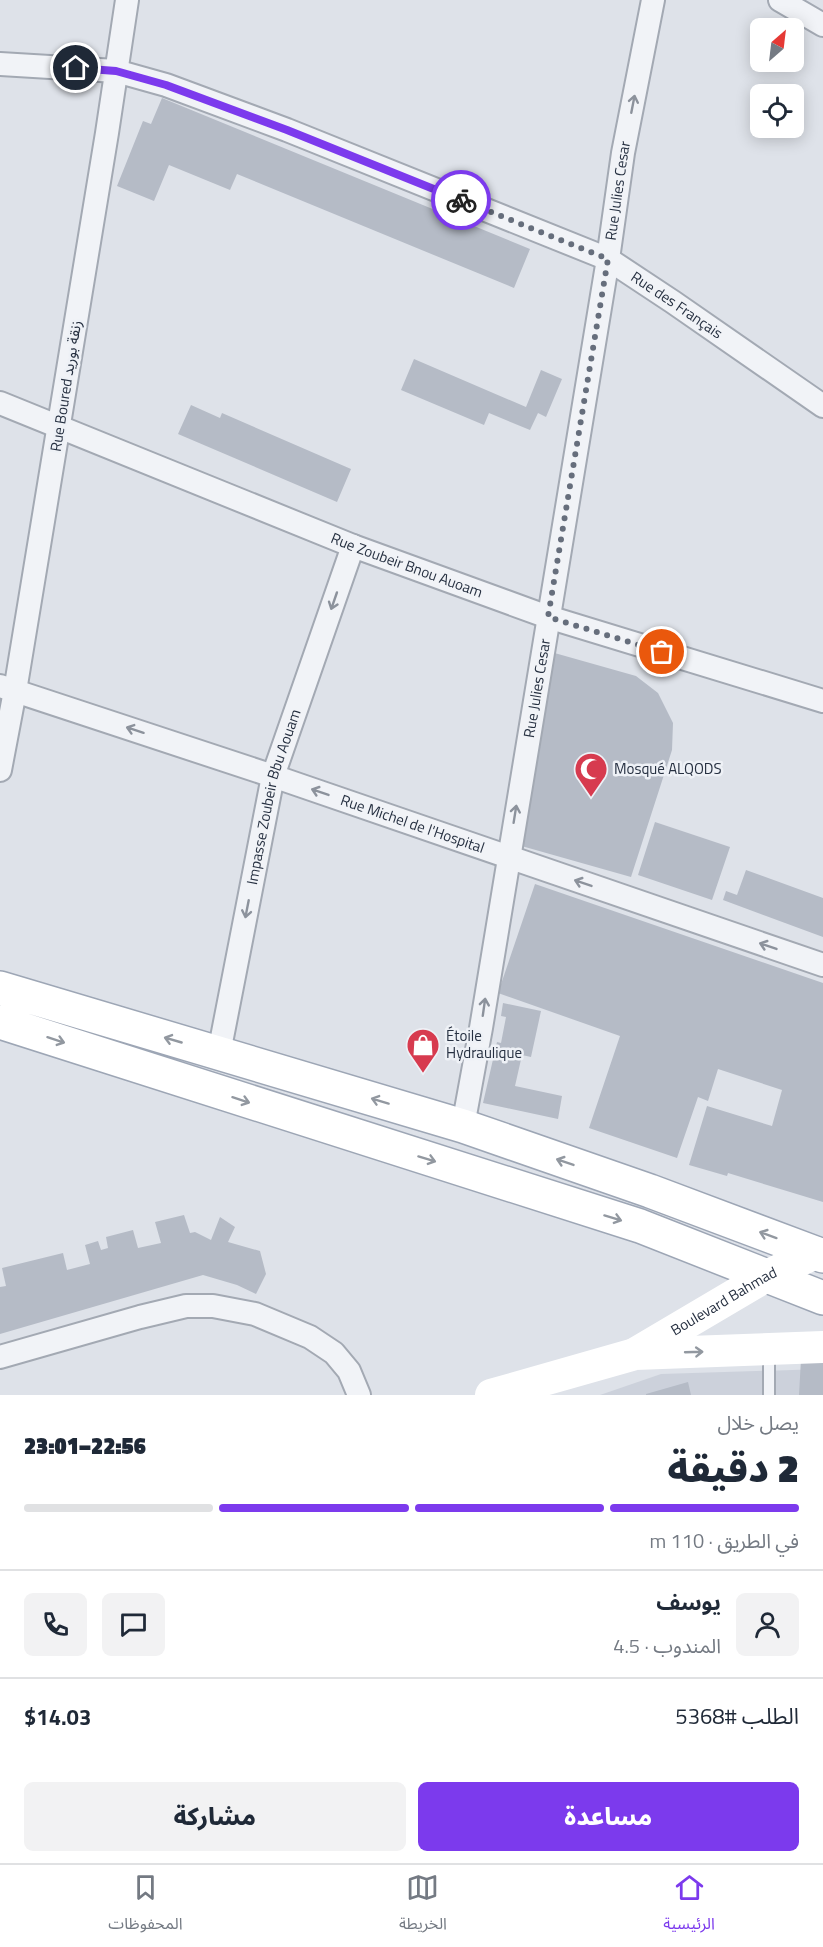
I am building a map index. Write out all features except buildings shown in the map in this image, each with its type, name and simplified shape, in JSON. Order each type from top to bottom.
[{"type":"main road","points":[[0,988],[463,1126],[650,1191],[819,1254]]},
{"type":"main road","points":[[0,1022],[639,1226],[823,1298]]},
{"type":"main road","name":"Boulevard Bahmad","points":[[635,1354],[768,1275],[819,1254]]},
{"type":"main road","name":"Boulevard Bahmad","points":[[491,1395],[635,1354],[823,1347]]},
{"type":"street","name":"Rue Boured زنقة بوريد","points":[[0,771],[8,689],[59,428],[127,0]]},
{"type":"street","name":"Rue Julies Cesar","points":[[463,1126],[608,259],[623,153],[653,0]]},
{"type":"street","points":[[780,0],[823,25]]},
{"type":"street","name":"Rue des Français","points":[[0,64],[116,71],[166,85],[287,130],[608,259],[823,406]]},
{"type":"street","name":"Rue Zoubeir Bnou Auoam","points":[[0,403],[353,546],[548,617],[823,701]]},
{"type":"street","name":"Impasse Zoubeir Bbu Aouam","points":[[219,1053],[273,776],[353,546]]},
{"type":"street","name":"Rue Michel de l'Hospital","points":[[8,689],[273,776],[823,965]]},
{"type":"street","points":[[0,1357],[140,1317],[186,1306],[213,1306],[255,1314],[310,1337],[334,1353],[349,1371],[359,1395]]},
{"type":"lane","points":[[769,1348],[769,1395]]},
{"type":"shaded area","points":[[823,1369],[823,1395],[600,1395],[661,1374]]},
{"type":"way so far","points":[[461,200],[608,259],[548,617],[662,652]]},
{"type":"place","name":"Mosqué ALQODS","points":[[591,798]]},
{"type":"place","name":"Étoile Hydraulique","points":[[423,1074]]},
{"type":"route","points":[[76,68],[116,71],[166,85],[287,130],[461,200]]}]
